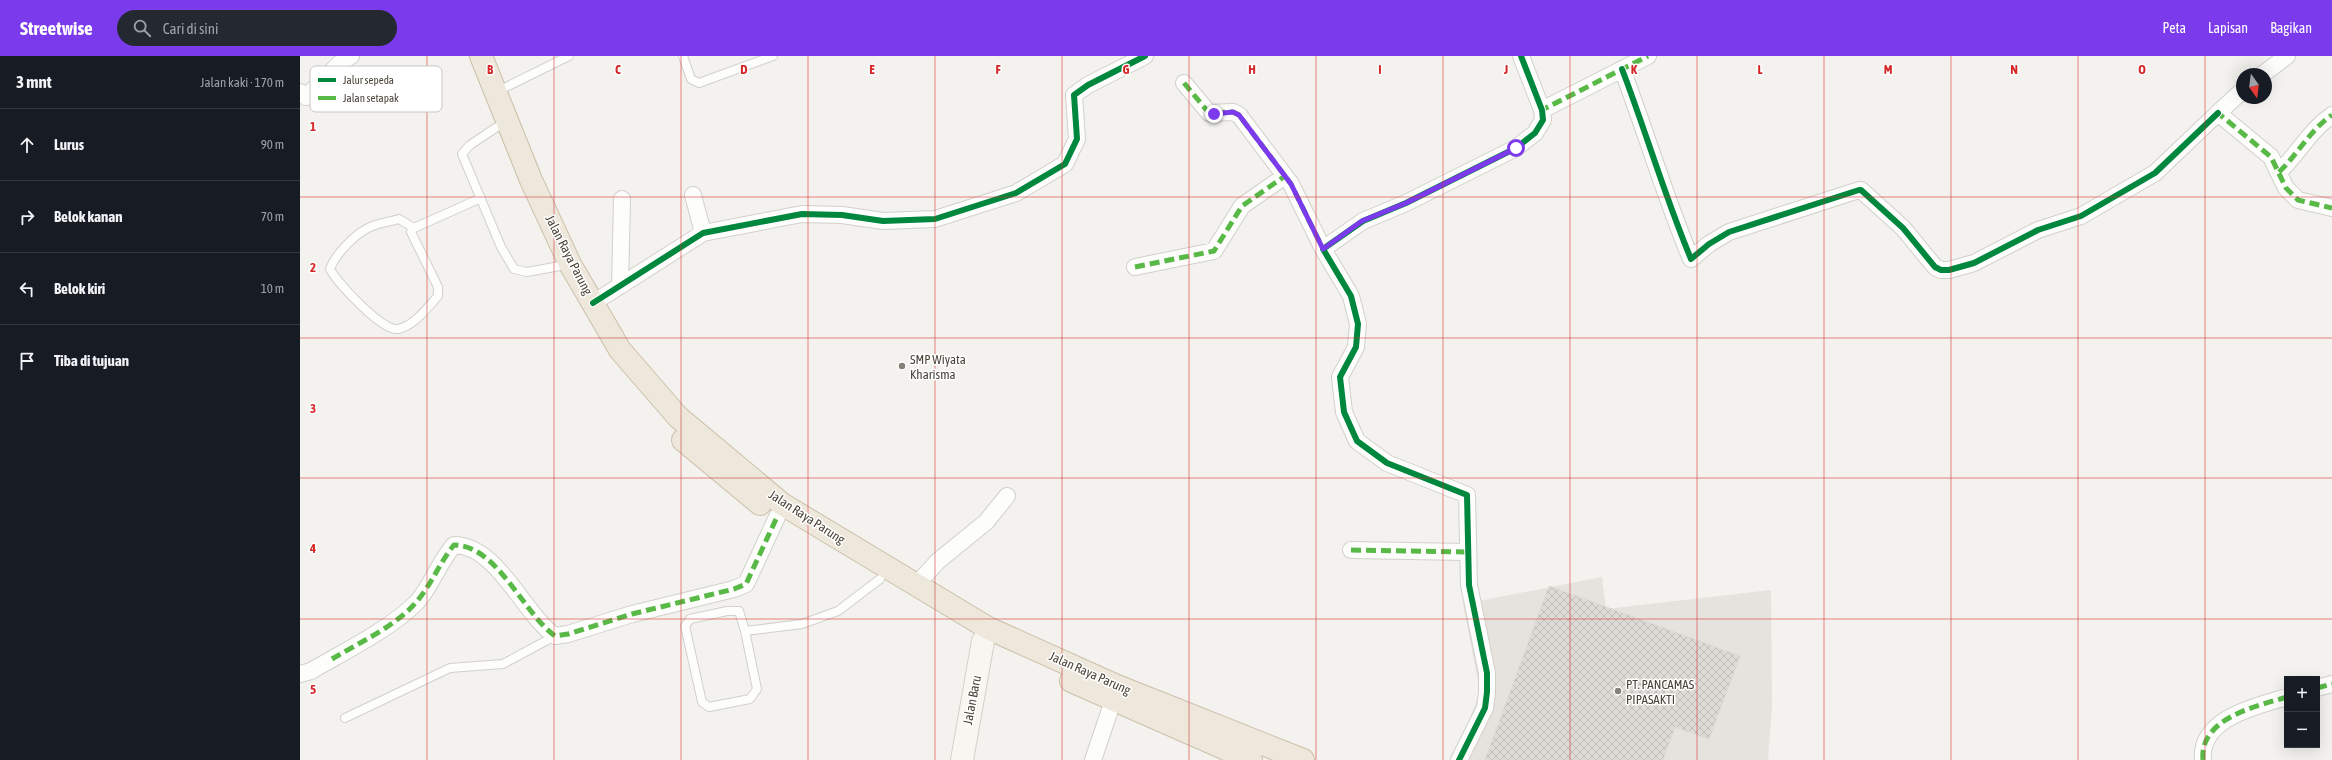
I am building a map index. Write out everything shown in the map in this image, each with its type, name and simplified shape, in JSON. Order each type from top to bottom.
[{"type":"highway","name":"Jalan Raya Parung","points":[[466,56],[483,101],[497,127],[519,183],[560,266],[609,357],[663,422],[724,476],[777,517],[983,641],[1113,701],[1251,760]]},
{"type":"highway","name":"Jalan Raya Parung","points":[[481,56],[494,93],[570,264],[620,350],[678,417],[782,504],[988,628],[1117,686],[1303,760]]},
{"type":"main road","name":"Jalan Baru","points":[[962,760],[983,641]]},
{"type":"street","points":[[337,66],[351,56]]},
{"type":"street","points":[[593,303],[703,233],[802,214],[842,215],[883,221],[935,219],[1016,193],[1065,164],[1077,139],[1074,95],[1088,85],[1145,56]]},
{"type":"street","points":[[1323,249],[1362,221],[1406,203],[1516,148],[1540,127],[1543,120],[1542,110],[1520,56]]},
{"type":"street","points":[[1542,110],[1648,56]]},
{"type":"street","points":[[2271,68],[2287,56]]},
{"type":"street","points":[[1622,69],[1646,130],[1673,215],[1691,259],[1709,244],[1729,232],[1861,190],[1902,228],[1935,267],[1940,270],[1956,268],[1974,263],[2038,230],[2081,216],[2155,173],[2236,96]]},
{"type":"street","points":[[1184,83],[1209,113],[1233,112],[1239,115],[1291,184],[1323,249],[1351,296],[1358,324],[1356,347],[1340,378],[1344,412],[1356,441],[1387,463],[1467,495],[1466,552],[1469,585],[1487,673],[1487,692],[1485,708],[1459,760]]},
{"type":"street","points":[[302,97],[310,90]]},
{"type":"street","points":[[2218,113],[2271,157],[2286,188],[2298,200],[2332,208]]},
{"type":"street","points":[[2279,172],[2295,157],[2304,142],[2332,115]]},
{"type":"street","points":[[1135,267],[1214,251],[1242,206],[1285,176]]},
{"type":"street","points":[[693,195],[703,233]]},
{"type":"street","points":[[620,286],[622,199]]},
{"type":"street","points":[[916,585],[938,561],[986,522],[1007,496]]},
{"type":"street","points":[[300,674],[311,671],[405,613],[418,601],[445,555],[454,545],[472,548],[495,568],[544,628],[555,636],[568,634],[632,614],[734,589],[746,584],[777,517]]},
{"type":"street","points":[[1351,550],[1466,552]]},
{"type":"street","points":[[2320,687],[2332,684]]},
{"type":"street","points":[[2203,760],[2204,746],[2210,735],[2219,725],[2245,710],[2284,698]]},
{"type":"street","points":[[1093,760],[1113,701]]},
{"type":"lane","points":[[494,93],[569,56]]},
{"type":"lane","points":[[683,56],[691,79],[699,83],[773,56]]},
{"type":"lane","points":[[497,127],[470,145],[462,154],[501,247],[514,269],[528,272],[560,266]]},
{"type":"lane","points":[[414,228],[399,219],[369,227],[359,234],[333,261],[330,269],[334,277],[352,296],[388,328],[398,329],[410,323],[438,296],[438,287],[411,232],[414,228],[481,198]]},
{"type":"lane","points":[[745,631],[802,624],[838,611],[880,579]]},
{"type":"lane","points":[[727,611],[739,611],[745,631],[757,689],[750,699],[709,707],[702,702],[685,626],[690,619],[727,611]]},
{"type":"lane","points":[[346,718],[450,668],[503,664],[555,636]]},
{"type":"shaded area","points":[[1602,577],[1606,609],[1771,590],[1772,706],[1768,760],[1450,760],[1462,738],[1480,692],[1463,604]]},
{"type":"building","name":"PT. PANCAMAS PIPASAKTI","points":[[1549,586],[1740,656],[1709,739],[1675,727],[1663,760],[1485,760]]},
{"type":"marked path","points":[[1542,113],[1542,110],[1648,56]]},
{"type":"marked path","points":[[1184,83],[1209,113],[1233,112],[1239,115],[1291,184],[1323,249]]},
{"type":"marked path","points":[[2220,111],[2218,113],[2271,157],[2286,188],[2298,200],[2332,208]]},
{"type":"marked path","points":[[2279,172],[2317,128],[2332,115]]},
{"type":"marked path","points":[[1135,267],[1214,251],[1242,206],[1285,176]]},
{"type":"marked path","points":[[332,659],[366,640],[400,618],[418,600],[428,587],[444,558],[454,545],[469,548],[483,556],[509,582],[543,625],[555,636],[568,634],[632,614],[734,589],[746,584],[777,517]]},
{"type":"marked path","points":[[1351,550],[1466,552]]},
{"type":"marked path","points":[[2320,687],[2332,684]]},
{"type":"marked path","points":[[2203,760],[2204,746],[2210,734],[2220,724],[2232,716],[2246,710],[2284,698]]},
{"type":"cycle path","points":[[593,303],[703,233],[802,214],[842,215],[883,221],[935,219],[1016,193],[1065,164],[1077,139],[1074,95],[1088,85],[1145,56]]},
{"type":"cycle path","points":[[1459,760],[1485,708],[1487,692],[1487,673],[1469,585],[1467,495],[1387,463],[1357,441],[1344,412],[1340,377],[1356,347],[1358,324],[1351,296],[1323,249],[1363,221],[1406,203],[1516,148],[1535,133],[1543,120],[1542,110],[1521,56]]},
{"type":"cycle path","points":[[1622,69],[1691,259],[1709,244],[1729,232],[1861,190],[1903,228],[1935,267],[1941,270],[1949,270],[1974,263],[2038,230],[2081,216],[2155,173],[2218,113]]},
{"type":"place","name":"SMP Wiyata Kharisma","points":[[902,366]]},
{"type":"place","name":"PT. PANCAMAS PIPASAKTI","points":[[1618,691]]},
{"type":"route","points":[[1214,114],[1233,112],[1239,115],[1291,184],[1323,249],[1362,221],[1406,203],[1483,163],[1516,148]]}]
